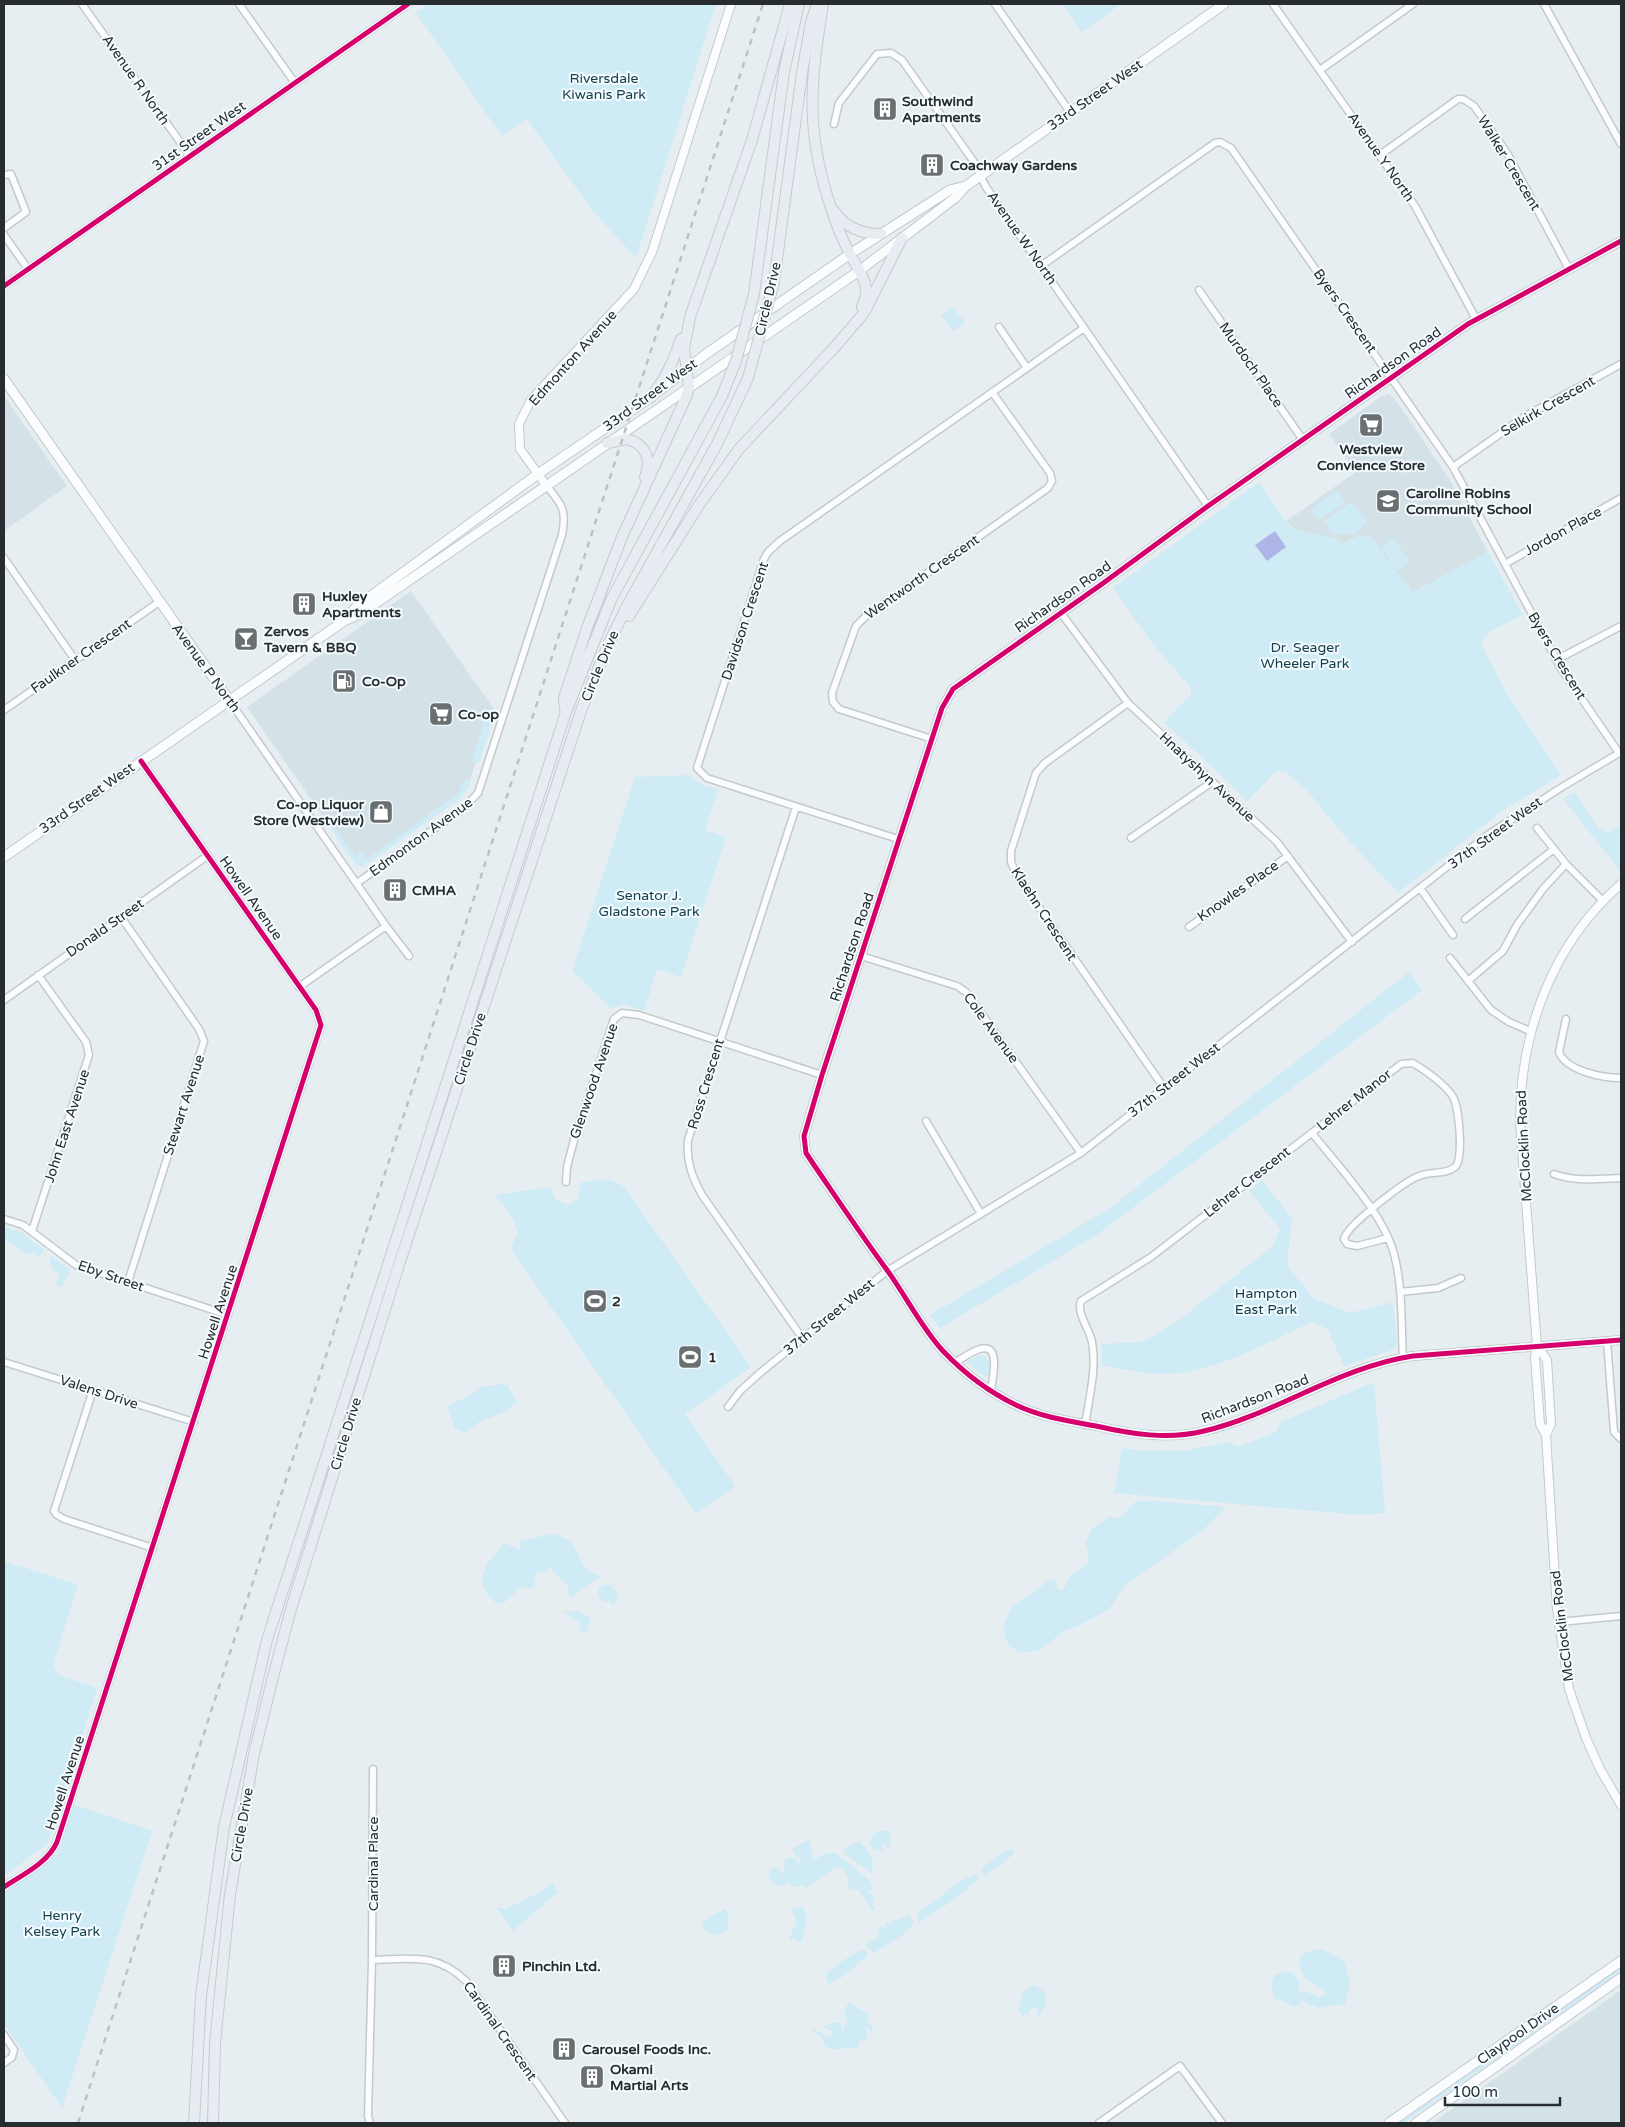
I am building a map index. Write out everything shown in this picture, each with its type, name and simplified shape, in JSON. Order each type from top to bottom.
[{"type":"highway","points":[[651,397],[666,376],[675,358],[690,318],[752,140],[790,4]]},
{"type":"highway","name":"Circle Drive","points":[[194,2123],[201,1996],[224,1828],[267,1640],[566,712],[612,598],[722,396],[736,361],[754,294],[761,254],[784,72],[798,4]]},
{"type":"highway","name":"Circle Drive","points":[[212,2123],[215,2043],[230,1894],[254,1754],[291,1609],[397,1271],[592,682],[627,606],[717,444],[748,378],[774,282],[802,73],[811,22],[817,4]]},
{"type":"highway","points":[[817,365],[854,320],[864,302],[866,289],[828,198],[817,156],[812,118],[813,66],[823,4]]},
{"type":"highway","points":[[828,198],[837,215],[847,225],[864,233],[881,234]]},
{"type":"highway","points":[[592,682],[606,661],[629,614],[663,559],[726,466],[752,433],[864,313],[902,238]]},
{"type":"highway","points":[[622,537],[689,387],[684,350],[690,318]]},
{"type":"highway","points":[[566,712],[564,698],[596,604],[646,473],[648,458],[642,447],[632,440],[622,439],[607,443]]},
{"type":"main road","name":"33rd Street West","points":[[4,857],[344,621],[360,614],[859,271],[955,198],[966,186],[981,175],[1224,4]]},
{"type":"main road","name":"33rd Street West","points":[[344,621],[356,607],[538,474],[651,397],[686,368],[850,254],[950,190],[966,186]]},
{"type":"main road","name":"Avenue P North","points":[[4,379],[229,700]]},
{"type":"main road","name":"Claypool Drive","points":[[1389,2123],[1621,1961]]},
{"type":"main road","name":"Claypool Drive","points":[[1416,2123],[1621,1978]]},
{"type":"street","name":"Avenue R North","points":[[82,4],[190,156]]},
{"type":"street","points":[[239,4],[295,83]]},
{"type":"street","name":"31st Street West","points":[[4,286],[295,83],[398,7],[408,4]]},
{"type":"street","name":"Edmonton Avenue","points":[[357,883],[464,808],[478,793],[562,534],[565,518],[561,506],[520,449],[519,424],[531,400],[634,289],[652,252],[731,4]]},
{"type":"street","points":[[995,4],[1070,112]]},
{"type":"street","name":"Avenue Y North","points":[[1273,4],[1420,214],[1476,319]]},
{"type":"street","points":[[1320,70],[1413,4]]},
{"type":"street","points":[[1544,4],[1554,19],[1621,144]]},
{"type":"street","name":"Avenue W North","points":[[834,124],[839,104],[877,54],[891,53],[902,60],[950,127],[981,175],[987,189],[1208,506]]},
{"type":"street","name":"Walker Crescent","points":[[1380,155],[1458,99],[1468,101],[1474,106],[1507,153],[1569,269]]},
{"type":"street","name":"Byers Crescent","points":[[1041,266],[1215,143],[1220,142],[1231,148],[1452,467],[1565,676],[1620,752]]},
{"type":"street","points":[[4,175],[11,174],[26,212],[4,228]]},
{"type":"street","points":[[4,235],[28,269]]},
{"type":"street","name":"Richardson Road","points":[[1621,242],[1476,319],[1208,506],[953,689],[944,701],[822,1075],[804,1136],[806,1153],[936,1341],[956,1362],[991,1390],[1027,1410],[1085,1425],[1147,1435],[1184,1435],[1203,1432],[1242,1419],[1355,1372],[1403,1358],[1621,1340]]},
{"type":"street","name":"Murdoch Place","points":[[1199,290],[1303,440]]},
{"type":"street","points":[[999,327],[1028,368]]},
{"type":"street","name":"Davidson Crescent","points":[[898,839],[707,778],[697,768],[764,560],[780,541],[1084,328]]},
{"type":"street","name":"Selkirk Crescent","points":[[1452,467],[1524,416],[1621,364]]},
{"type":"street","name":"Wentworth Crescent","points":[[932,739],[839,709],[835,706],[832,698],[856,626],[865,617],[1048,488],[1051,484],[1050,473],[992,392]]},
{"type":"street","name":"Jordon Place","points":[[1505,564],[1621,498]]},
{"type":"street","points":[[4,558],[75,660]]},
{"type":"street","name":"Faulkner Crescent","points":[[4,710],[159,602]]},
{"type":"street","name":"Hnatyshyn Avenue","points":[[1061,613],[1128,703],[1277,842],[1352,942]]},
{"type":"street","points":[[1556,660],[1621,626]]},
{"type":"street","name":"Avenue P North","points":[[229,700],[386,926],[409,956]]},
{"type":"street","name":"Klaehn Crescent","points":[[1128,703],[1045,763],[1036,772],[1010,857],[1016,874],[1164,1088]]},
{"type":"street","name":"37th Street West","points":[[728,1407],[740,1391],[887,1271],[1081,1153],[1509,820],[1620,752]]},
{"type":"street","name":"Howell Avenue","points":[[4,1887],[47,1858],[54,1850],[321,1025],[316,1010],[141,761]]},
{"type":"street","points":[[1131,838],[1212,782]]},
{"type":"street","name":"Ross Crescent","points":[[796,806],[688,1140],[689,1166],[702,1195],[803,1338]]},
{"type":"street","points":[[1537,828],[1566,864],[1603,901]]},
{"type":"street","points":[[1465,919],[1554,849]]},
{"type":"street","name":"Donald Street","points":[[4,1000],[207,856]]},
{"type":"street","name":"Knowles Place","points":[[1189,927],[1288,856]]},
{"type":"street","points":[[1468,981],[1503,951],[1527,911],[1543,889],[1566,864]]},
{"type":"street","name":"McClocklin Road","points":[[1621,884],[1603,901],[1580,928],[1560,959],[1544,993],[1530,1031],[1522,1077],[1520,1122],[1537,1347],[1535,1357],[1540,1424],[1546,1435],[1559,1622],[1564,1664],[1579,1722],[1600,1769],[1621,1805]]},
{"type":"street","points":[[1420,888],[1453,935]]},
{"type":"street","name":"Stewart Avenue","points":[[121,917],[199,1029],[204,1042],[128,1282]]},
{"type":"street","points":[[299,987],[386,926]]},
{"type":"street","name":"Cole Avenue","points":[[861,956],[957,986],[966,992],[1081,1153]]},
{"type":"street","points":[[1450,958],[1491,1010],[1509,1022],[1530,1031]]},
{"type":"street","name":"John East Avenue","points":[[32,1230],[83,1077],[88,1055],[86,1042],[38,976]]},
{"type":"street","name":"Glenwood Avenue","points":[[566,1182],[567,1167],[574,1140],[614,1019],[622,1013],[632,1013],[822,1075]]},
{"type":"street","points":[[1566,1019],[1559,1052],[1564,1062],[1593,1074],[1621,1078]]},
{"type":"street","name":"Lehrer Manor","points":[[1312,1133],[1395,1069],[1407,1062],[1419,1066],[1452,1096],[1458,1116],[1460,1156],[1457,1166],[1449,1171],[1426,1173],[1417,1176],[1372,1210]]},
{"type":"street","points":[[926,1121],[981,1214]]},
{"type":"street","points":[[1312,1133],[1372,1210],[1388,1238],[1394,1254],[1400,1292],[1403,1358]]},
{"type":"street","name":"Lehrer Crescent","points":[[1085,1425],[1094,1355],[1090,1332],[1079,1307],[1081,1301],[1151,1257],[1312,1133]]},
{"type":"street","points":[[1554,1174],[1587,1180],[1621,1178]]},
{"type":"street","points":[[1372,1210],[1346,1232],[1344,1242],[1353,1246],[1388,1238]]},
{"type":"street","name":"Eby Street","points":[[4,1219],[32,1230],[76,1265],[228,1315]]},
{"type":"street","points":[[1400,1292],[1438,1288],[1461,1278]]},
{"type":"street","points":[[1607,1341],[1614,1432],[1621,1439]]},
{"type":"street","name":"McClocklin Road","points":[[1537,1347],[1547,1360],[1551,1424],[1546,1435]]},
{"type":"street","points":[[956,1362],[979,1349],[989,1351],[995,1365],[991,1390]]},
{"type":"street","name":"Valens Drive","points":[[4,1362],[194,1422]]},
{"type":"street","points":[[93,1390],[54,1511],[57,1516],[64,1519],[153,1548]]},
{"type":"street","points":[[1559,1622],[1621,1616]]},
{"type":"street","name":"Cardinal Place","points":[[372,1960],[373,1769]]},
{"type":"street","points":[[370,2123],[368,2116],[372,1960]]},
{"type":"street","name":"Cardinal Crescent","points":[[372,1960],[426,1960],[440,1962],[454,1969],[466,1981],[565,2123]]},
{"type":"street","points":[[4,2035],[14,2050],[12,2057],[4,2063]]},
{"type":"street","points":[[1099,2123],[1180,2066],[1222,2123]]},
{"type":"shaded area","name":"Caroline Robins Community School","points":[[1388,394],[1395,399],[1450,480],[1488,552],[1412,593],[1369,536],[1359,536],[1341,544],[1336,539],[1294,529],[1286,521],[1356,472],[1329,434],[1380,397]]},
{"type":"shaded area","points":[[4,396],[67,486],[4,531]]},
{"type":"shaded area","points":[[411,591],[493,708],[493,716],[466,791],[363,865],[356,864],[247,707]]},
{"type":"shaded area","points":[[1621,1990],[1621,2123],[1432,2123]]},
{"type":"green space","name":"Riversdale Kiwanis Park","points":[[429,4],[716,4],[636,258],[592,210],[527,119],[502,136],[416,13]]},
{"type":"green space","points":[[1063,4],[1121,4],[1082,32]]},
{"type":"green space","points":[[952,307],[964,321],[954,331],[941,316]]},
{"type":"green space","name":"Dr. Seager Wheeler Park","points":[[1259,482],[1289,526],[1295,529],[1324,536],[1341,544],[1362,535],[1372,538],[1412,593],[1488,552],[1523,615],[1489,632],[1482,641],[1482,646],[1508,696],[1561,775],[1502,811],[1398,893],[1342,833],[1305,788],[1285,772],[1276,771],[1248,801],[1164,722],[1191,694],[1191,688],[1152,643],[1113,588]]},
{"type":"green space","points":[[1336,491],[1345,502],[1319,520],[1311,509]]},
{"type":"green space","points":[[1351,502],[1366,519],[1366,524],[1354,534],[1333,534],[1324,521]]},
{"type":"green space","points":[[1393,538],[1410,562],[1397,571],[1381,547]]},
{"type":"green space","points":[[484,707],[487,711],[493,707],[495,714],[479,762],[474,764],[472,760],[484,723],[480,721]]},
{"type":"green space","name":"Senator J. Gladstone Park","points":[[692,775],[700,783],[718,789],[705,830],[726,837],[681,977],[657,969],[644,1011],[622,1004],[612,1009],[572,971],[635,777]]},
{"type":"green space","points":[[467,779],[471,782],[460,799],[362,867],[356,865],[327,823],[336,817],[331,823],[355,856],[361,852],[366,859],[462,791],[459,785]]},
{"type":"green space","points":[[1574,792],[1599,829],[1608,833],[1621,825],[1621,872],[1563,799]]},
{"type":"green space","points":[[1409,972],[1422,990],[1098,1234],[940,1328],[930,1315],[1110,1208]]},
{"type":"green space","points":[[607,1179],[623,1186],[751,1367],[685,1414],[735,1486],[696,1514],[510,1248],[518,1234],[509,1213],[494,1195],[550,1187],[556,1200],[569,1205],[579,1198],[580,1183]]},
{"type":"green space","name":"Hampton East Park","points":[[1262,1180],[1292,1218],[1287,1265],[1314,1299],[1350,1313],[1393,1302],[1397,1344],[1392,1350],[1344,1366],[1328,1329],[1312,1322],[1219,1364],[1199,1369],[1159,1374],[1130,1371],[1102,1365],[1101,1344],[1143,1342],[1179,1320],[1273,1246],[1280,1229],[1249,1191]]},
{"type":"green space","points":[[4,1227],[21,1232],[44,1250],[39,1257],[32,1252],[26,1255],[4,1238]]},
{"type":"green space","points":[[50,1255],[70,1270],[61,1287],[55,1285],[60,1273],[51,1269]]},
{"type":"green space","points":[[981,1355],[985,1356],[990,1363],[988,1376],[985,1377],[968,1363],[969,1360]]},
{"type":"green space","points":[[1374,1382],[1385,1513],[1360,1515],[1114,1493],[1122,1448],[1143,1451],[1183,1451],[1228,1442],[1238,1447],[1276,1432],[1281,1422]]},
{"type":"green space","points":[[502,1384],[508,1386],[517,1402],[504,1412],[479,1422],[465,1433],[455,1429],[447,1406],[467,1397],[482,1387]]},
{"type":"green space","points":[[1136,1501],[1226,1507],[1202,1531],[1124,1586],[1109,1609],[1076,1627],[1064,1631],[1040,1650],[1020,1652],[1009,1646],[1005,1638],[1003,1625],[1012,1607],[1051,1579],[1057,1582],[1057,1588],[1061,1591],[1069,1577],[1087,1564],[1088,1551],[1085,1542],[1093,1528],[1110,1516],[1119,1519]]},
{"type":"green space","points":[[551,1534],[562,1537],[569,1542],[575,1548],[585,1567],[600,1576],[570,1598],[568,1585],[550,1567],[545,1573],[540,1573],[538,1570],[534,1578],[535,1585],[529,1589],[522,1586],[505,1602],[497,1604],[484,1587],[482,1580],[486,1566],[491,1559],[504,1543],[522,1550],[519,1542]]},
{"type":"green space","name":"Henry Kelsey Park","points":[[4,1561],[78,1585],[54,1662],[54,1668],[60,1676],[93,1686],[97,1689],[48,1844],[4,1876]]},
{"type":"green space","points":[[611,1585],[618,1594],[615,1604],[612,1605],[611,1601],[604,1602],[598,1596],[599,1588]]},
{"type":"green space","points":[[576,1611],[590,1617],[591,1622],[586,1625],[589,1630],[580,1633],[579,1622],[563,1612]]},
{"type":"green space","name":"Henry Kelsey Park","points":[[74,1805],[152,1831],[62,2108],[4,2024],[4,1893],[58,1853]]},
{"type":"green space","points":[[882,1830],[889,1832],[891,1839],[889,1849],[884,1844],[882,1846],[884,1851],[874,1849],[869,1844],[873,1834]]},
{"type":"green space","points":[[809,1840],[813,1858],[816,1859],[824,1854],[836,1853],[870,1881],[872,1887],[867,1894],[873,1893],[874,1899],[872,1902],[875,1909],[873,1911],[858,1890],[851,1889],[847,1884],[849,1879],[843,1869],[836,1867],[805,1889],[805,1885],[794,1887],[788,1883],[784,1886],[779,1886],[768,1877],[770,1870],[775,1867],[781,1874],[786,1870],[784,1861],[787,1858],[795,1858],[797,1863],[800,1863],[801,1859],[793,1852],[793,1848]]},
{"type":"green space","points":[[859,1841],[867,1849],[873,1861],[872,1874],[844,1853],[844,1849]]},
{"type":"green space","points":[[1013,1849],[1013,1855],[985,1876],[981,1869],[1006,1850]]},
{"type":"green space","points":[[977,1873],[978,1879],[954,1900],[919,1922],[917,1919],[919,1912],[927,1905],[943,1895],[958,1882]]},
{"type":"green space","points":[[552,1883],[558,1892],[513,1931],[496,1907],[506,1909],[538,1893]]},
{"type":"green space","points":[[800,1905],[806,1913],[806,1921],[803,1940],[799,1943],[794,1938],[791,1941],[789,1940],[793,1928],[796,1926],[795,1914],[790,1912],[793,1908],[798,1910]]},
{"type":"green space","points":[[725,1909],[729,1917],[728,1929],[716,1936],[705,1931],[702,1923],[710,1916]]},
{"type":"green space","points":[[909,1915],[914,1922],[907,1932],[874,1953],[866,1945],[880,1936],[877,1931],[880,1926],[885,1929],[884,1924],[892,1924],[891,1922]]},
{"type":"green space","points":[[1322,1949],[1345,1962],[1350,1984],[1345,2004],[1318,2008],[1302,2000],[1299,2005],[1294,2007],[1274,1997],[1271,1984],[1274,1976],[1286,1971],[1294,1974],[1300,1983],[1298,1991],[1301,1993],[1304,1991],[1320,1997],[1327,1994],[1304,1977],[1299,1958],[1305,1952]]},
{"type":"green space","points":[[860,1950],[866,1950],[868,1954],[865,1958],[841,1978],[829,1984],[825,1977],[829,1972]]},
{"type":"green space","points":[[1621,1967],[1621,1970],[1611,1978],[1404,2123],[1399,2123]]},
{"type":"green space","points":[[1032,1985],[1042,1990],[1046,1998],[1044,2007],[1037,2017],[1038,2009],[1036,2007],[1032,2008],[1028,2014],[1022,2015],[1018,2009],[1023,1993]]},
{"type":"green space","points":[[849,2003],[870,2015],[867,2018],[873,2030],[872,2033],[865,2025],[868,2038],[860,2041],[858,2048],[830,2049],[825,2046],[822,2037],[813,2031],[814,2029],[829,2038],[832,2036],[833,2031],[822,2027],[835,2022],[840,2023],[842,2032],[847,2022],[844,2010]]},
{"type":"water","points":[[1275,531],[1286,547],[1267,561],[1255,545]]},
{"type":"railway","points":[[78,2123],[763,4]]},
{"type":"cycle path","points":[[4,286],[408,4]]},
{"type":"cycle path","points":[[1621,241],[1468,324],[1208,506],[1102,584],[953,689],[942,708],[822,1075],[804,1136],[806,1153],[928,1332],[943,1351],[968,1374],[996,1394],[1025,1409],[1055,1418],[1150,1435],[1190,1434],[1257,1414],[1359,1370],[1413,1356],[1621,1340]]},
{"type":"cycle path","points":[[4,1887],[41,1862],[57,1842],[321,1025],[316,1010],[141,761]]},
{"type":"place","name":"Southwind Apartments","points":[[885,109]]},
{"type":"place","name":"Coachway Gardens","points":[[932,165]]},
{"type":"place","name":"Westview Convience Store","points":[[1371,425]]},
{"type":"place","name":"Caroline Robins Community School","points":[[1388,501]]},
{"type":"place","name":"Huxley Apartments","points":[[304,604]]},
{"type":"place","name":"Zervos Tavern & BBQ","points":[[246,639]]},
{"type":"place","name":"Co-Op","points":[[344,681]]},
{"type":"place","name":"Co-op","points":[[441,714]]},
{"type":"place","name":"Co-op Liquor Store (Westview)","points":[[381,812]]},
{"type":"place","name":"CMHA","points":[[395,890]]},
{"type":"place","name":"2","points":[[595,1301]]},
{"type":"place","name":"1","points":[[690,1357]]},
{"type":"place","name":"Pinchin Ltd.","points":[[504,1966]]},
{"type":"place","name":"Carousel Foods Inc.","points":[[564,2049]]},
{"type":"place","name":"Okami Martial Arts","points":[[592,2077]]}]
